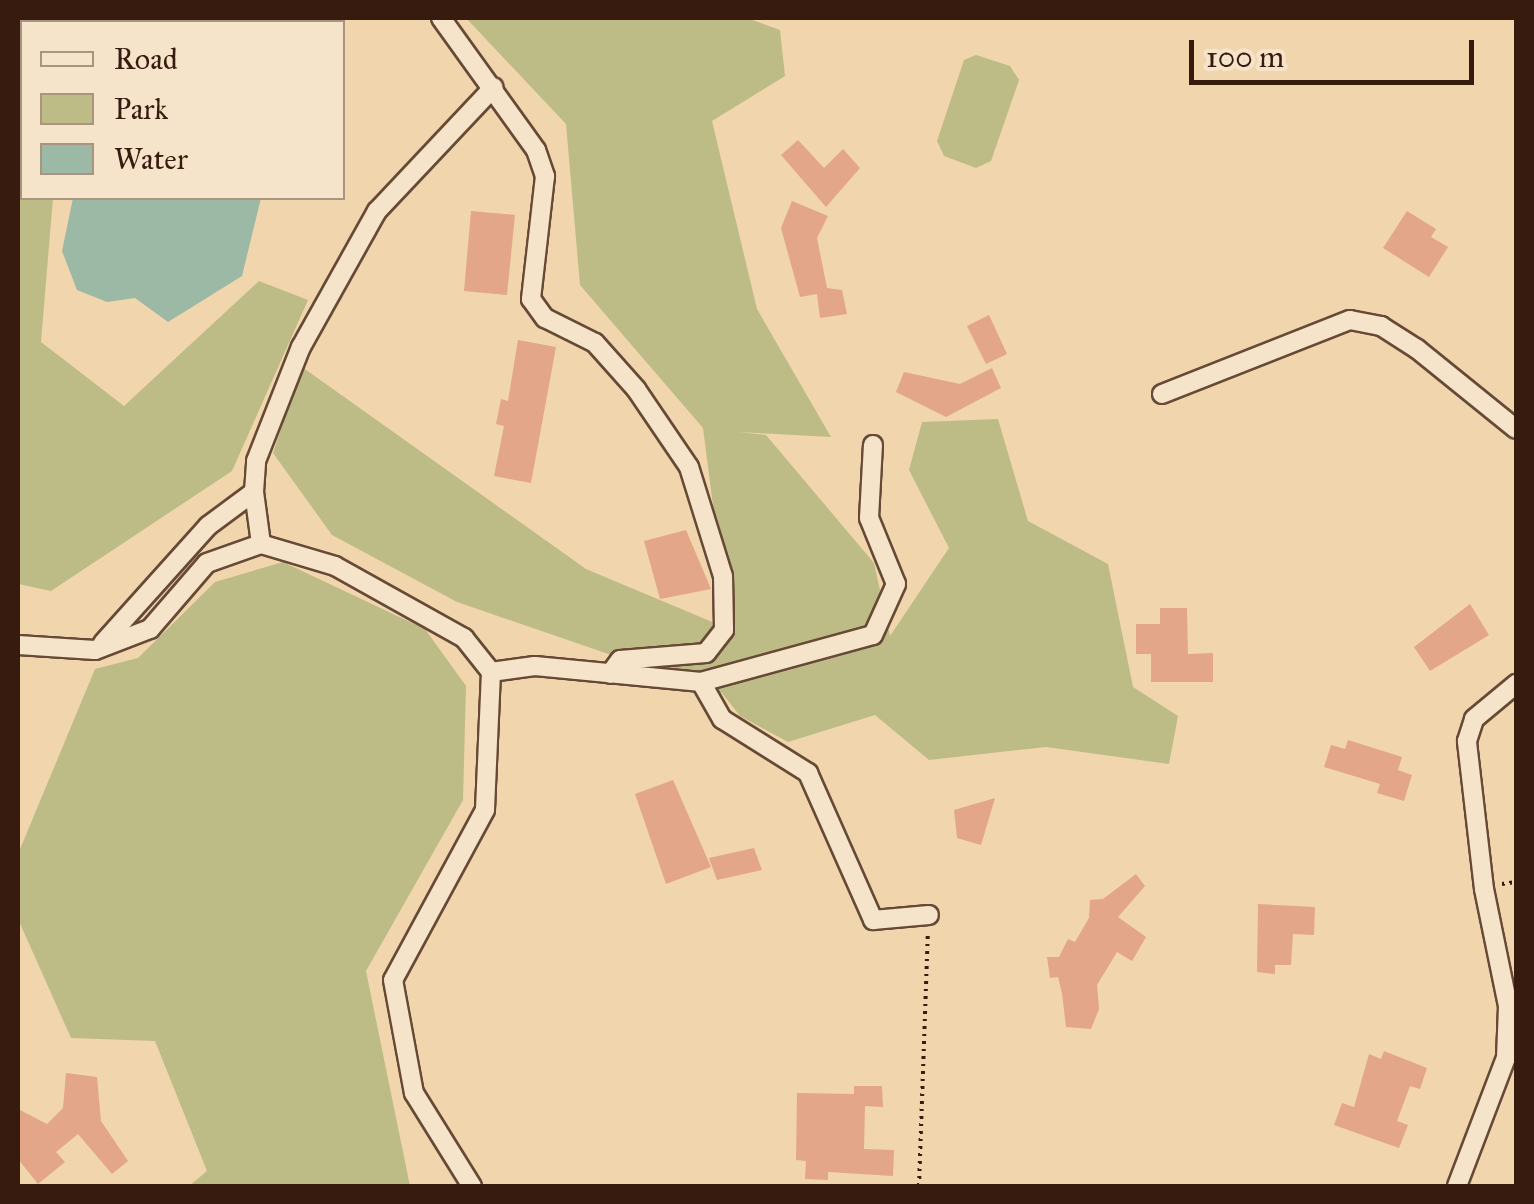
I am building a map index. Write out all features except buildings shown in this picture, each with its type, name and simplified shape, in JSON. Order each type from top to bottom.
[{"type":"street","points":[[441,18],[536,150],[546,176],[531,300],[545,318],[595,342],[636,389],[689,467],[723,576],[724,630],[706,653],[620,660],[610,674]]},
{"type":"street","points":[[261,544],[254,492],[256,462],[301,347],[377,211],[494,87]]},
{"type":"street","points":[[1162,394],[1350,320],[1381,326],[1417,349],[1516,429]]},
{"type":"street","points":[[491,672],[534,666],[701,682],[873,636],[896,584],[869,518],[872,445]]},
{"type":"street","points":[[96,650],[208,526],[254,492]]},
{"type":"street","points":[[18,645],[96,650],[150,629],[206,563],[261,544],[335,566],[404,600],[464,638],[491,672],[485,810],[393,980],[414,1093],[472,1186]]},
{"type":"street","points":[[701,682],[722,719],[808,773],[873,920],[929,915]]},
{"type":"street","points":[[1457,1186],[1506,1058],[1508,1006],[1484,889],[1467,741],[1474,719],[1516,684]]},
{"type":"path","points":[[919,1186],[929,915]]},
{"type":"green space","points":[[466,18],[747,18],[780,30],[785,76],[712,121],[757,309],[831,437],[738,432],[766,435],[874,563],[890,636],[949,548],[909,470],[922,422],[998,419],[1028,521],[1108,564],[1133,687],[1178,716],[1169,764],[1046,747],[929,760],[875,715],[788,742],[740,716],[722,693],[457,602],[332,535],[273,453],[302,367],[586,569],[729,629],[703,428],[580,285],[566,124]]},
{"type":"green space","points":[[976,55],[1010,66],[1019,80],[991,161],[976,168],[944,156],[937,141],[964,60]]},
{"type":"green space","points":[[18,61],[20,200],[53,200],[41,342],[124,406],[259,281],[308,300],[232,471],[51,591],[18,584]]},
{"type":"green space","points":[[283,562],[425,629],[466,686],[463,800],[366,971],[410,1186],[189,1186],[207,1171],[155,1041],[71,1038],[18,919],[18,854],[95,669],[138,658],[215,582]]},
{"type":"water","points":[[73,200],[261,200],[242,276],[168,322],[135,298],[107,302],[77,290],[62,251]]}]
